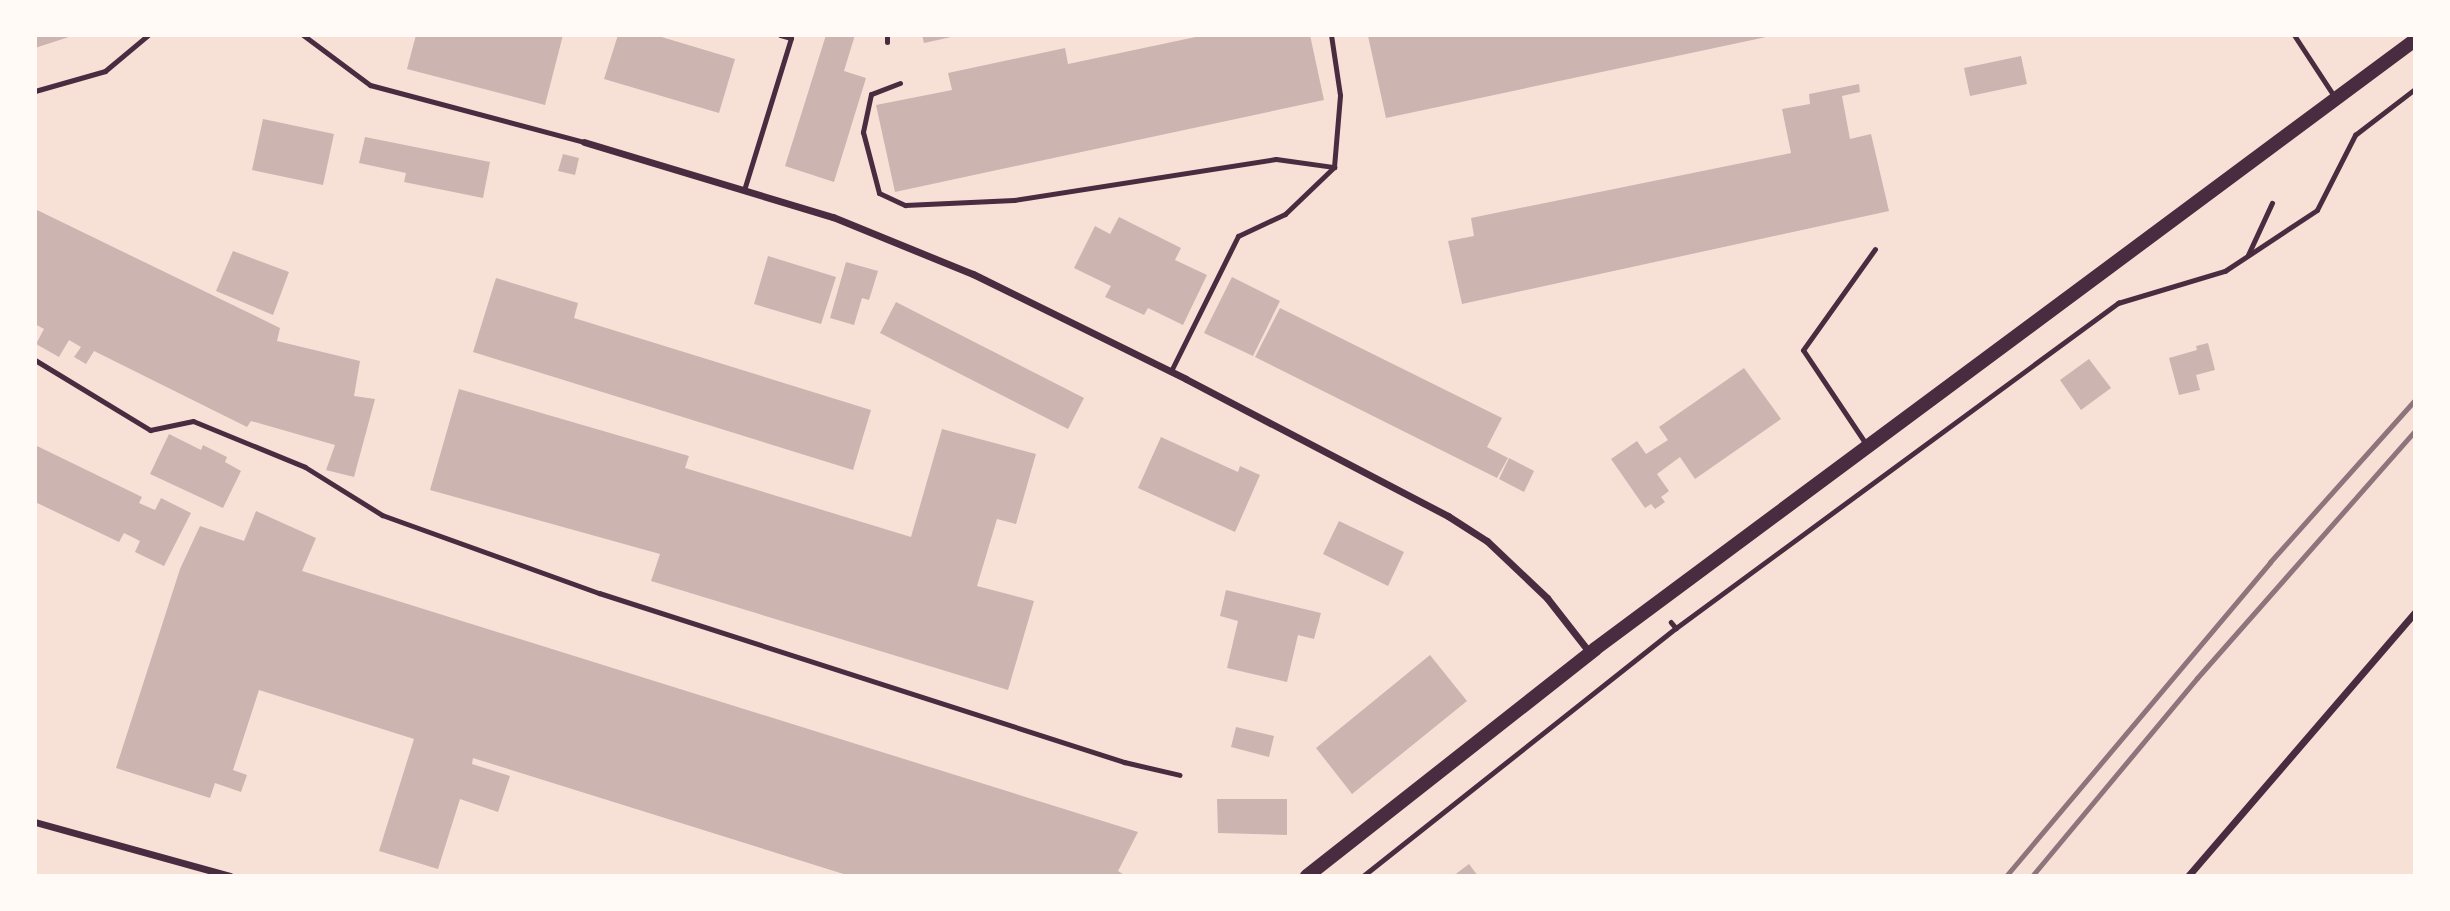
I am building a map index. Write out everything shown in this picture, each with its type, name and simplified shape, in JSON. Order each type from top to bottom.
[{"type":"main road","points":[[1307,876],[1590,653],[2415,40]]},
{"type":"street","points":[[584,142],[833,217],[973,274],[1171,371],[1448,516],[1487,541],[1547,598],[1590,653]]},
{"type":"street","points":[[2188,876],[2415,612]]},
{"type":"street","points":[[35,822],[230,876]]},
{"type":"lane","points":[[35,91],[105,71],[148,35]]},
{"type":"lane","points":[[303,35],[370,85],[584,142]]},
{"type":"lane","points":[[744,190],[791,38],[780,35]]},
{"type":"lane","points":[[1171,371],[1238,236],[1285,214],[1334,167],[1340,95],[1331,35]]},
{"type":"lane","points":[[2294,35],[2336,99]]},
{"type":"lane","points":[[900,83],[871,94],[863,132],[879,193],[905,205],[1014,200],[1276,159],[1334,167]]},
{"type":"lane","points":[[1867,447],[1802,350],[1875,249]]},
{"type":"lane","points":[[35,360],[150,430],[194,421],[305,467],[395,520],[599,593],[1124,762],[1180,775]]},
{"type":"path","points":[[1363,876],[1676,628],[2118,303],[2225,271],[2317,210],[2355,135],[2415,89]]},
{"type":"path","points":[[2248,256],[2272,203]]},
{"type":"path","points":[[2112,295],[2118,303]]},
{"type":"path","points":[[1670,621],[1676,628]]},
{"type":"building","points":[[35,35],[75,35],[35,48]]},
{"type":"building","points":[[416,35],[563,35],[545,105],[407,69]]},
{"type":"building","points":[[618,35],[655,35],[735,59],[719,113],[604,79]]},
{"type":"building","points":[[826,35],[855,35],[844,71],[866,78],[834,182],[785,166]]},
{"type":"building","points":[[922,35],[956,35],[956,36],[924,43]]},
{"type":"building","points":[[1205,35],[1310,35],[1324,100],[895,192],[876,105],[952,90],[948,73],[1065,48],[1068,64]]},
{"type":"building","points":[[1368,36],[1771,36],[1386,118]]},
{"type":"building","points":[[2021,56],[2027,84],[1970,96],[1964,68]]},
{"type":"building","points":[[1859,84],[1860,92],[1842,96],[1850,139],[1871,134],[1889,211],[1462,304],[1448,241],[1474,236],[1471,218],[1791,153],[1782,109],[1810,104],[1809,94]]},
{"type":"building","points":[[263,119],[334,134],[323,185],[252,170]]},
{"type":"building","points":[[365,137],[490,162],[483,198],[404,182],[406,173],[359,163]]},
{"type":"building","points":[[563,154],[579,158],[575,175],[558,171]]},
{"type":"building","points":[[35,209],[280,328],[277,341],[360,361],[354,396],[375,399],[354,477],[326,470],[335,445],[251,421],[247,427],[94,351],[86,364],[74,357],[81,347],[69,340],[59,357],[36,344],[44,329],[35,324]]},
{"type":"building","points":[[1119,217],[1181,248],[1175,260],[1207,275],[1183,325],[1148,308],[1144,315],[1105,297],[1111,286],[1074,268],[1095,226],[1110,234]]},
{"type":"building","points":[[233,251],[289,272],[273,315],[216,291]]},
{"type":"building","points":[[768,256],[836,277],[821,324],[754,304]]},
{"type":"building","points":[[846,262],[878,271],[869,300],[862,298],[854,325],[830,318]]},
{"type":"building","points":[[1232,277],[1280,301],[1253,356],[1204,333]]},
{"type":"building","points":[[496,278],[578,303],[574,318],[871,410],[853,470],[473,352]]},
{"type":"building","points":[[896,302],[1084,398],[1068,429],[880,333]]},
{"type":"building","points":[[1280,308],[1502,418],[1487,447],[1508,458],[1497,478],[1255,357]]},
{"type":"building","points":[[2208,343],[2215,370],[2196,375],[2200,390],[2179,395],[2169,358],[2197,350],[2196,346]]},
{"type":"building","points":[[2089,359],[2111,388],[2081,410],[2060,380]]},
{"type":"building","points":[[1744,368],[1781,419],[1695,479],[1680,457],[1657,474],[1669,491],[1661,497],[1665,502],[1655,509],[1651,504],[1645,508],[1611,459],[1637,441],[1646,454],[1668,440],[1659,427]]},
{"type":"building","points":[[459,389],[689,456],[685,468],[911,537],[942,429],[1036,454],[1016,524],[997,519],[977,586],[1034,601],[1008,690],[651,581],[660,554],[430,490]]},
{"type":"building","points":[[169,434],[201,450],[203,445],[227,457],[225,462],[241,471],[223,508],[150,474]]},
{"type":"building","points":[[1161,437],[1238,472],[1240,466],[1260,475],[1235,532],[1138,488]]},
{"type":"building","points":[[35,445],[142,497],[139,503],[155,510],[161,498],[191,513],[164,566],[135,552],[140,541],[124,533],[119,542],[35,502]]},
{"type":"building","points":[[1509,458],[1534,471],[1524,492],[1499,479]]},
{"type":"building","points":[[256,511],[316,538],[302,571],[1138,832],[1118,871],[1126,876],[850,876],[473,758],[472,764],[510,776],[498,812],[460,799],[438,869],[379,851],[414,739],[259,690],[233,770],[247,775],[241,792],[215,783],[210,798],[116,768],[180,569],[200,526],[244,541]]},
{"type":"building","points":[[1339,521],[1404,552],[1388,586],[1323,554]]},
{"type":"building","points":[[1226,590],[1321,613],[1314,639],[1298,635],[1287,682],[1227,668],[1238,621],[1220,616]]},
{"type":"building","points":[[1430,655],[1467,701],[1352,794],[1316,748]]},
{"type":"building","points":[[1236,727],[1274,736],[1269,757],[1231,747]]},
{"type":"building","points":[[1217,799],[1287,799],[1287,835],[1218,833]]},
{"type":"building","points":[[1469,864],[1478,876],[1453,876]]},
{"type":"railway","points":[[2006,876],[2270,562],[2415,400]]},
{"type":"railway","points":[[2032,876],[2197,678],[2415,431]]}]
